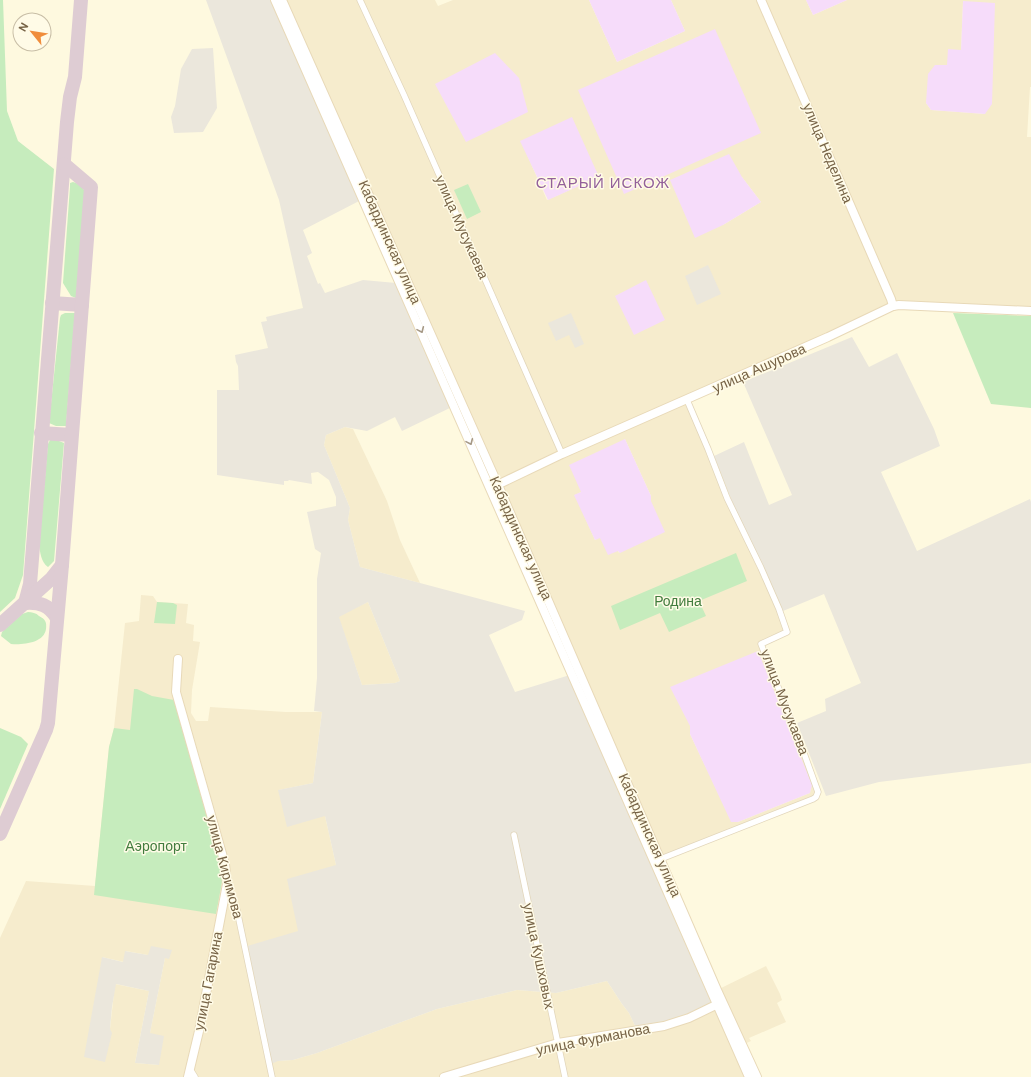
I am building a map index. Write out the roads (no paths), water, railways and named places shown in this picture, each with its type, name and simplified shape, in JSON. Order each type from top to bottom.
[{"type":"main road","name":"Кабардинская улица","points":[[276,0],[494,486]]},
{"type":"main road","name":"Кабардинская улица","points":[[282,0],[720,1003],[749,1077]]},
{"type":"main road","name":"улица Неделина","points":[[761,0],[860,225],[893,306]]},
{"type":"main road","name":"улица Ашурова","points":[[494,486],[562,454],[828,337],[893,306],[899,305],[1031,311]]},
{"type":"main road","name":"улица Киримова","points":[[178,659],[176,692],[222,853],[227,875],[227,884]]},
{"type":"main road","name":"улица Гагарина","points":[[189,1073],[227,884]]},
{"type":"main road","name":"Кабардинская улица","points":[[720,1003],[757,1077]]},
{"type":"main road","name":"улица Фурманова","points":[[444,1077],[558,1043],[664,1026],[689,1018],[720,1003]]},
{"type":"street","name":"улица Мусукаева","points":[[360,0],[404,95],[562,454]]},
{"type":"street","name":"улица Мусукаева","points":[[657,860],[813,799],[816,797],[818,792],[761,644],[787,632],[779,609],[727,498],[686,400]]},
{"type":"street","name":"улица Кушховых","points":[[514,835],[565,1077]]},
{"type":"street","name":"улица Киримова","points":[[227,884],[237,910],[272,1077]]},
{"type":"street","points":[[189,1073],[195,1077]]},
{"type":"district","name":"СТАРЫЙ ИСКОЖ","points":[[603,183]]},
{"type":"park label","name":"Родина","points":[[678,601]]},
{"type":"park label","name":"Аэропорт","points":[[156,846]]}]
